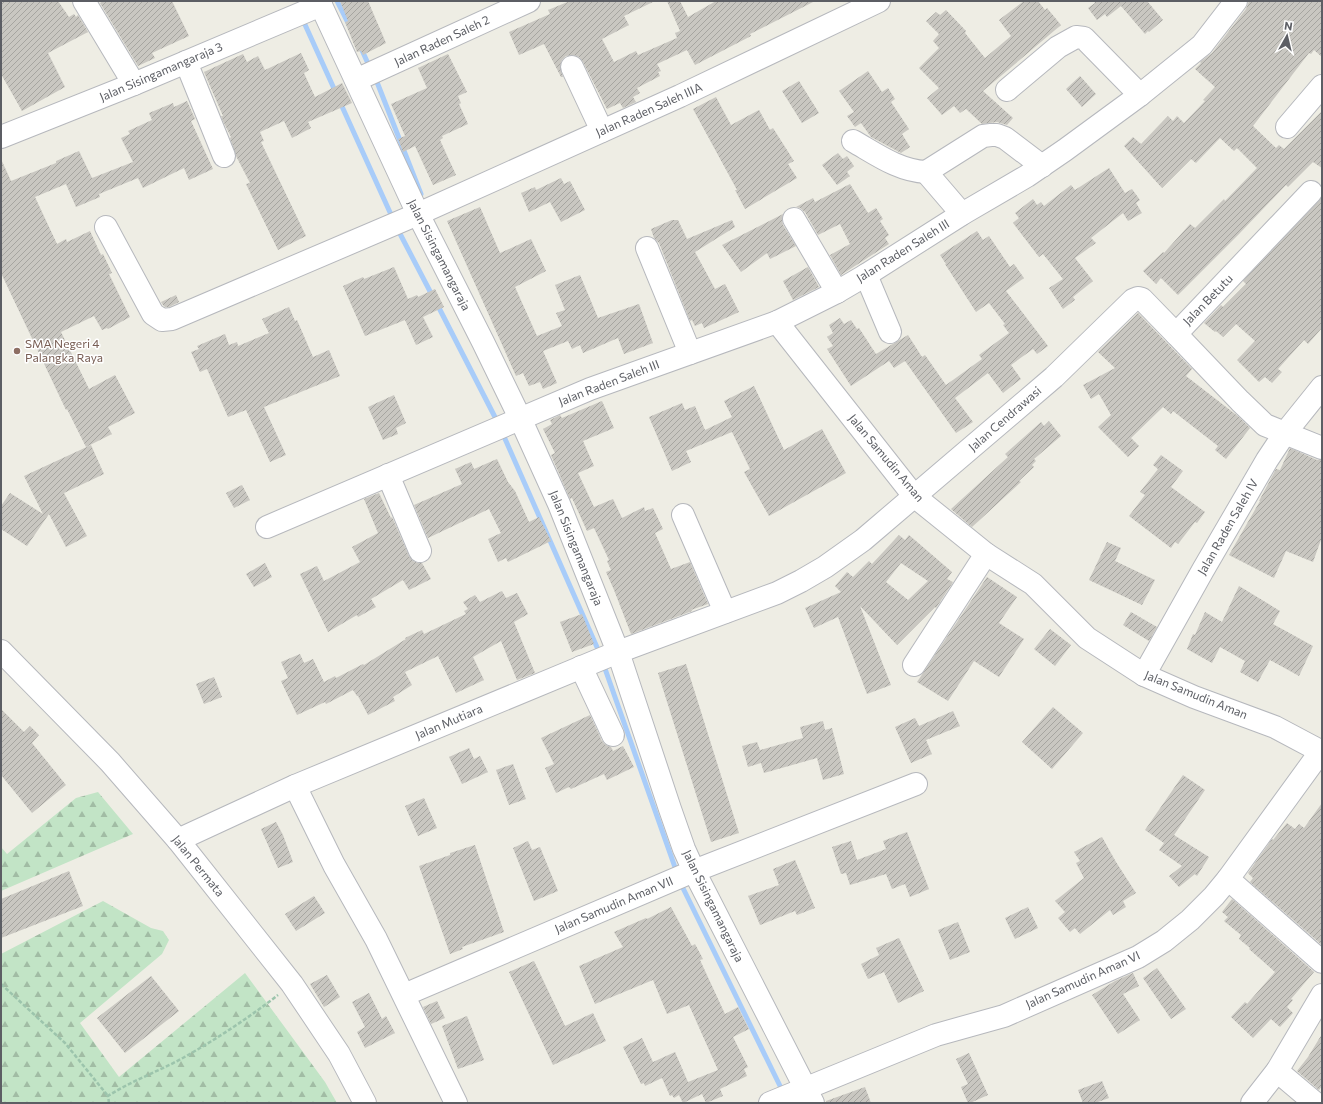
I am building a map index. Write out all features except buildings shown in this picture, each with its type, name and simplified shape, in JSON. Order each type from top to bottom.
[{"type":"street","points":[[84,1],[134,84]]},
{"type":"street","name":"Jalan Raden Saleh 2","points":[[356,80],[528,1]]},
{"type":"street","name":"Jalan Raden Saleh IIIA","points":[[106,227],[153,314],[162,320],[181,316],[418,214],[680,96],[879,1]]},
{"type":"street","name":"Jalan Raden Saleh III","points":[[267,527],[590,389],[777,322],[837,292],[866,276],[962,214],[1042,166],[1140,94],[1202,45],[1236,1]]},
{"type":"street","name":"Jalan Sisingamangaraja 3","points":[[1,138],[186,62],[320,3]]},
{"type":"street","name":"Jalan Sisingamangaraja","points":[[320,3],[418,214],[520,418],[559,504],[618,652],[670,809],[694,871],[809,1096]]},
{"type":"street","points":[[1007,90],[1058,47],[1076,37],[1084,38],[1140,94]]},
{"type":"street","points":[[186,62],[224,156]]},
{"type":"street","points":[[572,67],[602,131]]},
{"type":"street","points":[[1287,127],[1322,86]]},
{"type":"street","points":[[853,141],[899,167],[916,172],[926,172],[983,136],[997,135],[1005,138],[1042,166]]},
{"type":"street","points":[[926,172],[962,214]]},
{"type":"street","name":"Jalan Betutu","points":[[1311,192],[1176,334],[1265,425],[1322,448]]},
{"type":"street","points":[[794,219],[837,292]]},
{"type":"street","points":[[647,248],[690,353]]},
{"type":"street","points":[[866,276],[890,332]]},
{"type":"street","name":"Jalan Cendrawasi","points":[[725,612],[777,593],[801,581],[826,567],[863,540],[1054,377],[1133,300],[1138,298],[1142,299],[1176,334]]},
{"type":"street","name":"Jalan Samudin Aman","points":[[777,322],[914,496],[986,554],[1033,584],[1087,638],[1144,674],[1194,697],[1275,727],[1322,751]]},
{"type":"street","name":"Jalan Raden Saleh IV","points":[[1144,674],[1267,460],[1285,433],[1322,387]]},
{"type":"street","points":[[388,475],[420,552]]},
{"type":"street","points":[[682,515],[725,612]]},
{"type":"street","points":[[914,665],[986,554]]},
{"type":"street","name":"Jalan Mutiara","points":[[178,840],[295,786],[618,652],[725,612]]},
{"type":"street","name":"Jalan Permata","points":[[1,651],[110,762],[178,840],[292,984],[339,1054],[365,1103]]},
{"type":"street","points":[[581,667],[613,735]]},
{"type":"street","name":"Jalan Samudin Aman VI","points":[[770,1103],[809,1096],[936,1034],[1004,1016],[1138,957],[1164,941],[1190,920],[1228,879],[1322,751]]},
{"type":"street","name":"Jalan Samudin Aman VII","points":[[404,995],[694,871],[916,784]]},
{"type":"street","points":[[295,786],[334,865],[376,939],[456,1103]]},
{"type":"street","points":[[1228,879],[1322,962]]},
{"type":"street","points":[[1252,1103],[1277,1071],[1322,995]]},
{"type":"street","points":[[1277,1071],[1315,1103]]},
{"type":"path","points":[[1,984],[65,1043],[108,1096],[109,1103]]},
{"type":"path","points":[[108,1096],[123,1086],[180,1059],[208,1043],[251,1016],[292,984]]},
{"type":"green space","points":[[98,792],[133,834],[1,891],[1,847],[7,854],[76,798]]},
{"type":"green space","points":[[103,901],[151,928],[163,931],[169,940],[162,954],[80,1023],[119,1077],[245,973],[325,1082],[337,1103],[1,1103],[1,954]]},
{"type":"waterway","points":[[337,1],[350,27]]},
{"type":"waterway","points":[[302,18],[336,93]]},
{"type":"waterway","points":[[361,48],[370,68]]},
{"type":"waterway","points":[[375,77],[421,194]]},
{"type":"waterway","points":[[340,102],[393,219]]},
{"type":"waterway","points":[[397,228],[433,297]]},
{"type":"waterway","points":[[437,304],[498,423]]},
{"type":"waterway","points":[[502,432],[600,654]]},
{"type":"waterway","points":[[603,663],[677,873]]},
{"type":"waterway","points":[[680,882],[783,1092]]},
{"type":"place","name":"SMA Negeri 4 Palangka Raya","points":[[17,351]]}]
